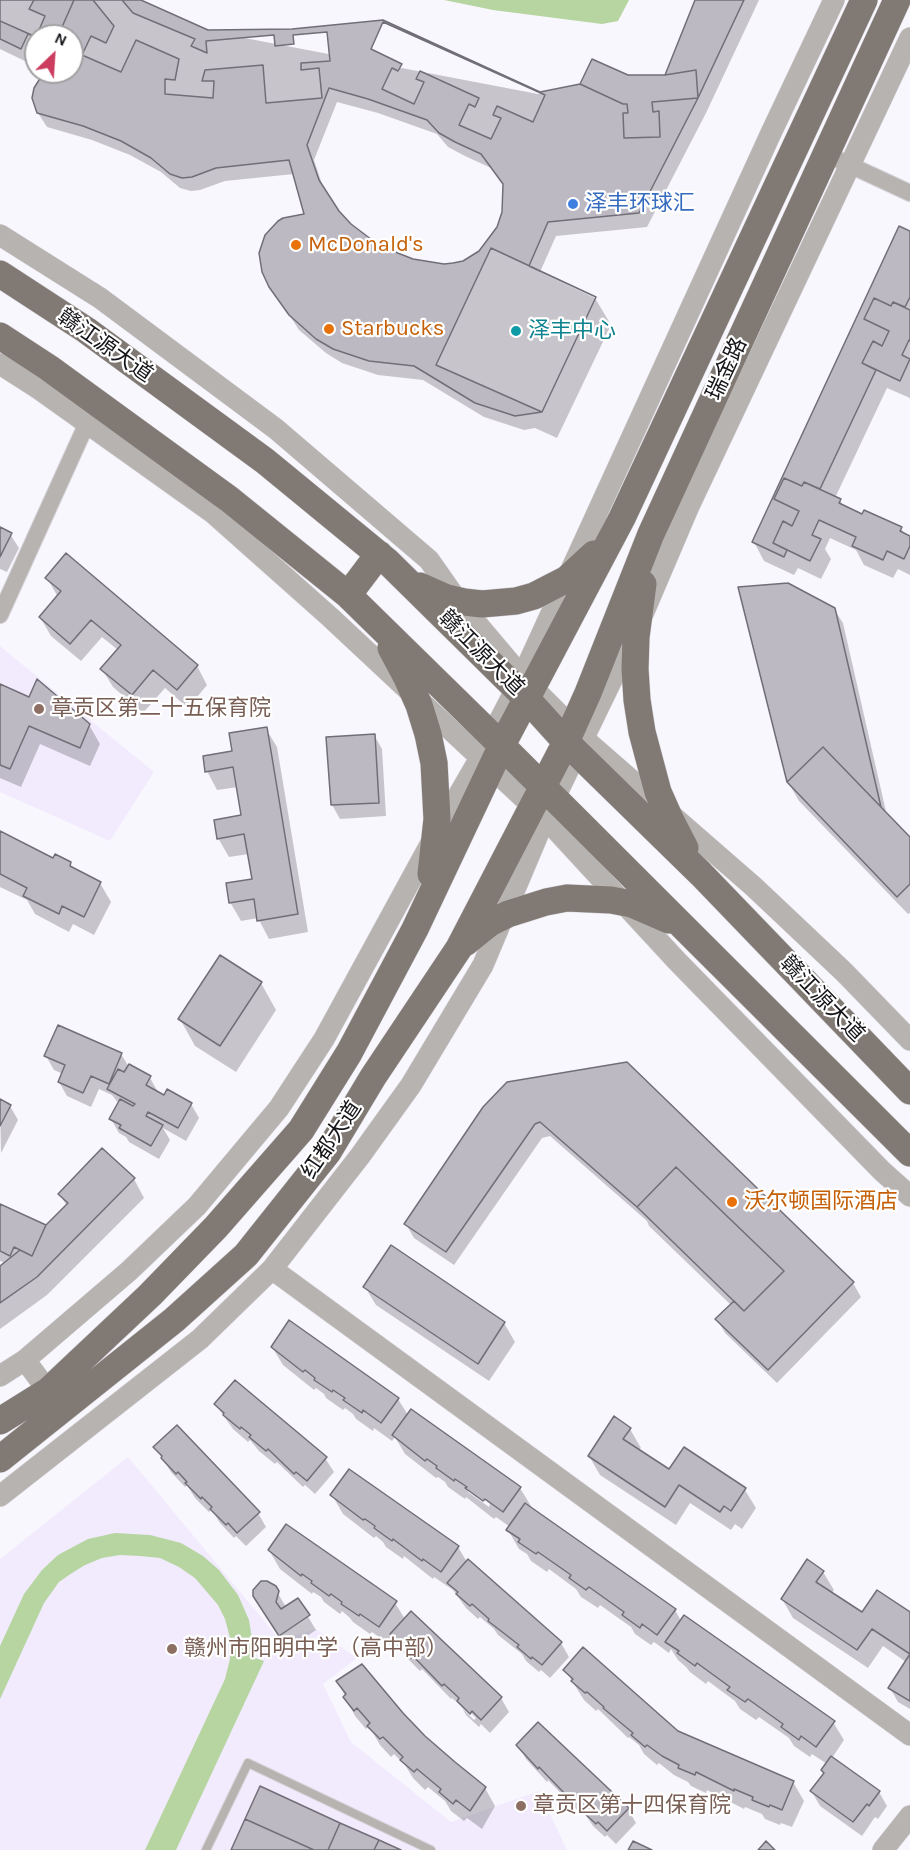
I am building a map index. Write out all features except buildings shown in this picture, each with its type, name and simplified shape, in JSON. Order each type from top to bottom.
[{"type":"main road","name":"瑞金路","points":[[524,688],[622,518],[864,0]]},
{"type":"main road","name":"瑞金路","points":[[575,740],[651,534],[897,0]]},
{"type":"main road","name":"赣江源大道","points":[[0,274],[86,330],[265,461],[384,558],[524,688],[910,1090]]},
{"type":"main road","name":"赣江源大道","points":[[0,336],[49,368],[229,499],[353,599],[491,752],[543,802],[691,933],[910,1153]]},
{"type":"main road","points":[[415,929],[431,875],[437,832],[434,763],[428,734],[416,697],[393,651],[377,626],[353,599],[384,558],[416,584],[431,592],[457,600],[482,604],[516,601],[534,596],[569,578],[594,554],[622,518]]},
{"type":"main road","points":[[651,534],[637,628],[635,669],[637,700],[649,762],[667,812],[701,874]]},
{"type":"main road","name":"红都大道","points":[[0,1459],[150,1295],[216,1227],[301,1130],[349,1053],[415,929],[491,752],[524,688]]},
{"type":"main road","name":"红都大道","points":[[0,1421],[55,1401],[174,1320],[246,1255],[328,1152],[373,1077],[459,948],[543,802],[575,740]]},
{"type":"main road","points":[[459,948],[474,935],[503,917],[526,907],[567,898],[589,898],[625,903],[672,921],[691,933]]},
{"type":"street","points":[[524,688],[569,578],[771,133],[834,0]]},
{"type":"street","points":[[910,38],[689,506],[637,628],[575,740],[667,812],[771,903],[844,972],[910,1040]]},
{"type":"street","points":[[826,154],[910,193]]},
{"type":"street","points":[[0,235],[100,298],[276,429],[429,560],[524,688]]},
{"type":"street","points":[[0,364],[39,389],[213,513],[416,697],[491,752],[437,832],[324,1039],[279,1108],[197,1206],[129,1271],[25,1360],[0,1376]]},
{"type":"street","points":[[0,615],[87,423]]},
{"type":"street","points":[[543,802],[625,903],[676,960],[882,1171],[910,1196]]},
{"type":"street","points":[[0,1496],[201,1339],[272,1269],[360,1156],[411,1085],[483,965],[503,917],[543,802]]},
{"type":"street","points":[[272,1269],[910,1735]]},
{"type":"street","points":[[25,1360],[81,1434]]},
{"type":"street","points":[[883,1850],[910,1816]]},
{"type":"lane","points":[[206,1850],[248,1763],[431,1850]]},
{"type":"shaded area","name":"章贡区第二十五保育院","points":[[0,646],[154,772],[110,841],[0,792]]},
{"type":"shaded area","name":"赣州市阳明中学（高中部）","points":[[128,1457],[280,1640],[316,1629],[357,1658],[323,1684],[351,1742],[451,1822],[539,1791],[567,1850],[0,1850],[0,1559]]},
{"type":"green space","points":[[444,0],[629,0],[618,21],[602,24],[493,10]]},
{"type":"green space","points":[[115,1533],[150,1535],[181,1543],[203,1556],[219,1570],[238,1595],[249,1620],[253,1645],[252,1657],[264,1661],[176,1850],[145,1850],[225,1679],[230,1659],[230,1638],[225,1619],[218,1605],[195,1578],[160,1558],[120,1555],[102,1558],[72,1573],[59,1582],[44,1603],[0,1699],[0,1646],[24,1594],[42,1570],[58,1555],[88,1539]]},
{"type":"place","name":"泽丰环球汇","points":[[573,204]]},
{"type":"place","name":"McDonald's","points":[[296,245]]},
{"type":"place","name":"Starbucks","points":[[329,329]]},
{"type":"place","name":"泽丰中心","points":[[516,331]]},
{"type":"place","name":"章贡区第二十五保育院","points":[[39,709]]},
{"type":"place","name":"沃尔顿国际酒店","points":[[732,1202]]},
{"type":"place","name":"赣州市阳明中学（高中部）","points":[[172,1649]]},
{"type":"place","name":"章贡区第十四保育院","points":[[521,1806]]}]
